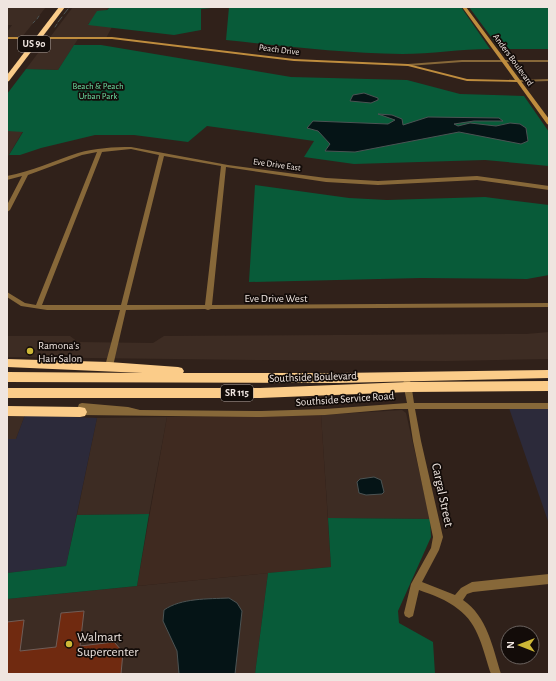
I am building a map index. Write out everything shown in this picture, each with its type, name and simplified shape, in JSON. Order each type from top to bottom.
[{"type":"highway","name":"US 90","points":[[21,49],[54,7]]},
{"type":"highway","name":"US 90","points":[[7,80],[62,7]]},
{"type":"highway","points":[[7,363],[109,366],[257,378]]},
{"type":"highway","name":"Southside Boulevard","points":[[7,393],[260,393],[407,382],[549,374]]},
{"type":"highway","name":"Southside Boulevard","points":[[7,377],[257,378],[549,386]]},
{"type":"highway","points":[[7,398],[66,394]]},
{"type":"highway","points":[[7,411],[80,412]]},
{"type":"street","name":"Anders Boulevard","points":[[464,7],[549,123]]},
{"type":"street","name":"Peach Drive","points":[[7,38],[112,38],[294,60],[408,65],[467,80],[549,80]]},
{"type":"street","points":[[408,65],[454,61],[549,61]]},
{"type":"street","name":"Eve Drive East","points":[[7,178],[26,174],[81,154],[131,148],[313,179],[378,183],[477,178],[549,188]]},
{"type":"street","points":[[38,307],[100,151]]},
{"type":"street","points":[[109,366],[162,154]]},
{"type":"street","points":[[208,308],[224,165]]},
{"type":"street","points":[[7,210],[26,174]]},
{"type":"street","name":"Eve Drive West","points":[[7,294],[23,304],[38,307],[208,308],[549,305]]},
{"type":"street","name":"Cargal Street","points":[[407,382],[438,537],[438,545],[434,554],[424,567],[416,584],[409,613]]},
{"type":"street","name":"Southside Service Road","points":[[80,412],[261,414],[325,412],[396,406],[549,406]]},
{"type":"street","points":[[456,602],[464,591],[472,586],[549,579]]},
{"type":"street","points":[[416,584],[456,602],[473,616],[479,626],[496,674]]},
{"type":"shaded area","points":[[7,7],[46,7],[22,37],[7,37],[7,32],[12,25],[7,25]]},
{"type":"shaded area","points":[[73,7],[110,7],[88,24],[112,27],[106,38],[78,39],[58,70],[26,69]]},
{"type":"shaded area","points":[[364,93],[378,98],[378,100],[371,103],[350,101],[353,95]]},
{"type":"shaded area","points":[[378,114],[392,115],[402,119],[403,125],[428,117],[499,118],[503,121],[474,121],[454,124],[458,126],[470,123],[496,126],[510,123],[520,124],[526,128],[528,141],[521,144],[459,132],[355,152],[325,151],[330,144],[318,131],[307,128],[313,121],[388,124],[395,120]]},
{"type":"shaded area","points":[[7,131],[23,131],[7,158]]},
{"type":"shaded area","points":[[549,332],[549,359],[446,361],[7,357],[7,336],[70,336],[78,342],[153,343],[164,336],[526,334]]},
{"type":"shaded area","points":[[549,407],[549,524],[509,408]]},
{"type":"shaded area","points":[[402,410],[406,413],[430,519],[328,518],[321,415]]},
{"type":"shaded area","points":[[7,415],[25,415],[16,439],[7,439]]},
{"type":"shaded area","points":[[25,415],[97,418],[66,566],[7,573],[7,439],[16,439]]},
{"type":"shaded area","points":[[321,415],[331,567],[137,586],[167,417]]},
{"type":"shaded area","points":[[167,417],[149,514],[77,515],[97,418]]},
{"type":"shaded area","points":[[374,477],[381,480],[384,492],[382,494],[366,495],[359,493],[357,482],[360,479]]},
{"type":"shaded area","points":[[268,573],[255,674],[7,674],[7,599]]},
{"type":"shaded area","points":[[229,598],[237,603],[242,611],[235,674],[179,674],[177,651],[163,621],[164,610],[186,601]]},
{"type":"green space","points":[[110,7],[222,7],[201,9],[201,30],[174,35],[88,25],[97,11],[107,10]]},
{"type":"green space","points":[[229,7],[461,7],[490,49],[402,54],[314,49],[226,40]]},
{"type":"green space","points":[[469,7],[549,7],[549,49],[500,49]]},
{"type":"green space","name":"Beach & Peach Urban Park","points":[[74,45],[101,45],[291,77],[407,80],[460,94],[524,96],[549,132],[549,166],[485,160],[354,164],[304,157],[314,141],[207,126],[188,142],[134,135],[95,135],[41,148],[20,155],[9,155],[23,132],[7,131],[7,94],[26,69],[58,70]]},
{"type":"green space","points":[[255,185],[349,198],[387,200],[485,197],[549,205],[549,275],[527,279],[421,278],[249,282]]},
{"type":"green space","points":[[149,514],[137,586],[7,599],[7,573],[66,566],[77,515]]},
{"type":"green space","points":[[328,518],[430,519],[431,537],[398,611],[399,623],[433,642],[435,674],[255,674],[268,573],[331,567]]},
{"type":"building","name":"Walmart Supercenter","points":[[84,611],[80,646],[114,642],[123,652],[121,674],[7,674],[7,622],[24,620],[20,651],[56,647],[61,613]]},
{"type":"waterway","points":[[64,14],[68,9]]},
{"type":"waterway","points":[[58,22],[62,17]]},
{"type":"place","name":"Ramona's Hair Salon","points":[[30,351]]},
{"type":"place","name":"Walmart Supercenter","points":[[69,644]]}]
